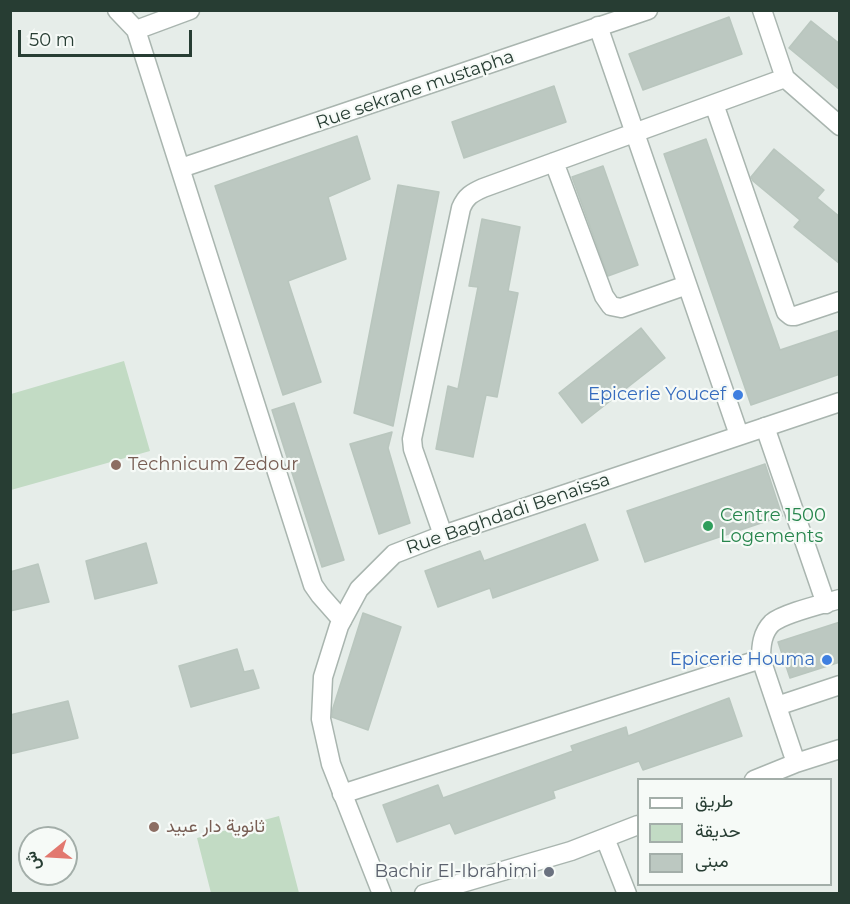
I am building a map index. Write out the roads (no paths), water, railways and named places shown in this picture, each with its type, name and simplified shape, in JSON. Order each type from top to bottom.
[{"type":"street","points":[[117,10],[136,30],[313,585],[342,620]]},
{"type":"street","name":"Rue sekrane mustapha","points":[[181,168],[317,124],[648,10]]},
{"type":"street","points":[[762,10],[785,78],[840,126]]},
{"type":"street","points":[[136,30],[185,11]]},
{"type":"street","points":[[598,26],[739,435]]},
{"type":"street","points":[[443,535],[413,449],[412,439],[461,208],[466,199],[473,192],[785,78]]},
{"type":"street","points":[[714,104],[786,312],[795,316],[840,301]]},
{"type":"street","points":[[554,162],[607,303],[615,308],[621,308],[687,285]]},
{"type":"street","name":"Rue Baghdadi Benaissa","points":[[382,894],[331,764],[321,719],[323,676],[342,620],[359,589],[394,554],[443,535],[840,402]]},
{"type":"street","points":[[765,427],[833,601],[785,616],[772,623],[761,644],[761,658],[796,763]]},
{"type":"street","points":[[342,794],[761,658]]},
{"type":"street","points":[[777,706],[840,685]]},
{"type":"street","points":[[759,778],[840,749]]},
{"type":"street","points":[[424,894],[571,851],[637,826]]},
{"type":"street","points":[[605,838],[627,894]]},
{"type":"place","name":"Epicerie Youcef","points":[[738,395]]},
{"type":"place","name":"Technicum Zedour","points":[[116,465]]},
{"type":"place","name":"Centre 1500 Logements","points":[[708,526]]},
{"type":"place","name":"Epicerie Houma","points":[[827,660]]},
{"type":"place","name":"ثانوية دار عبيد","points":[[154,827]]},
{"type":"place","name":"Bachir El-Ibrahimi","points":[[549,872]]}]
